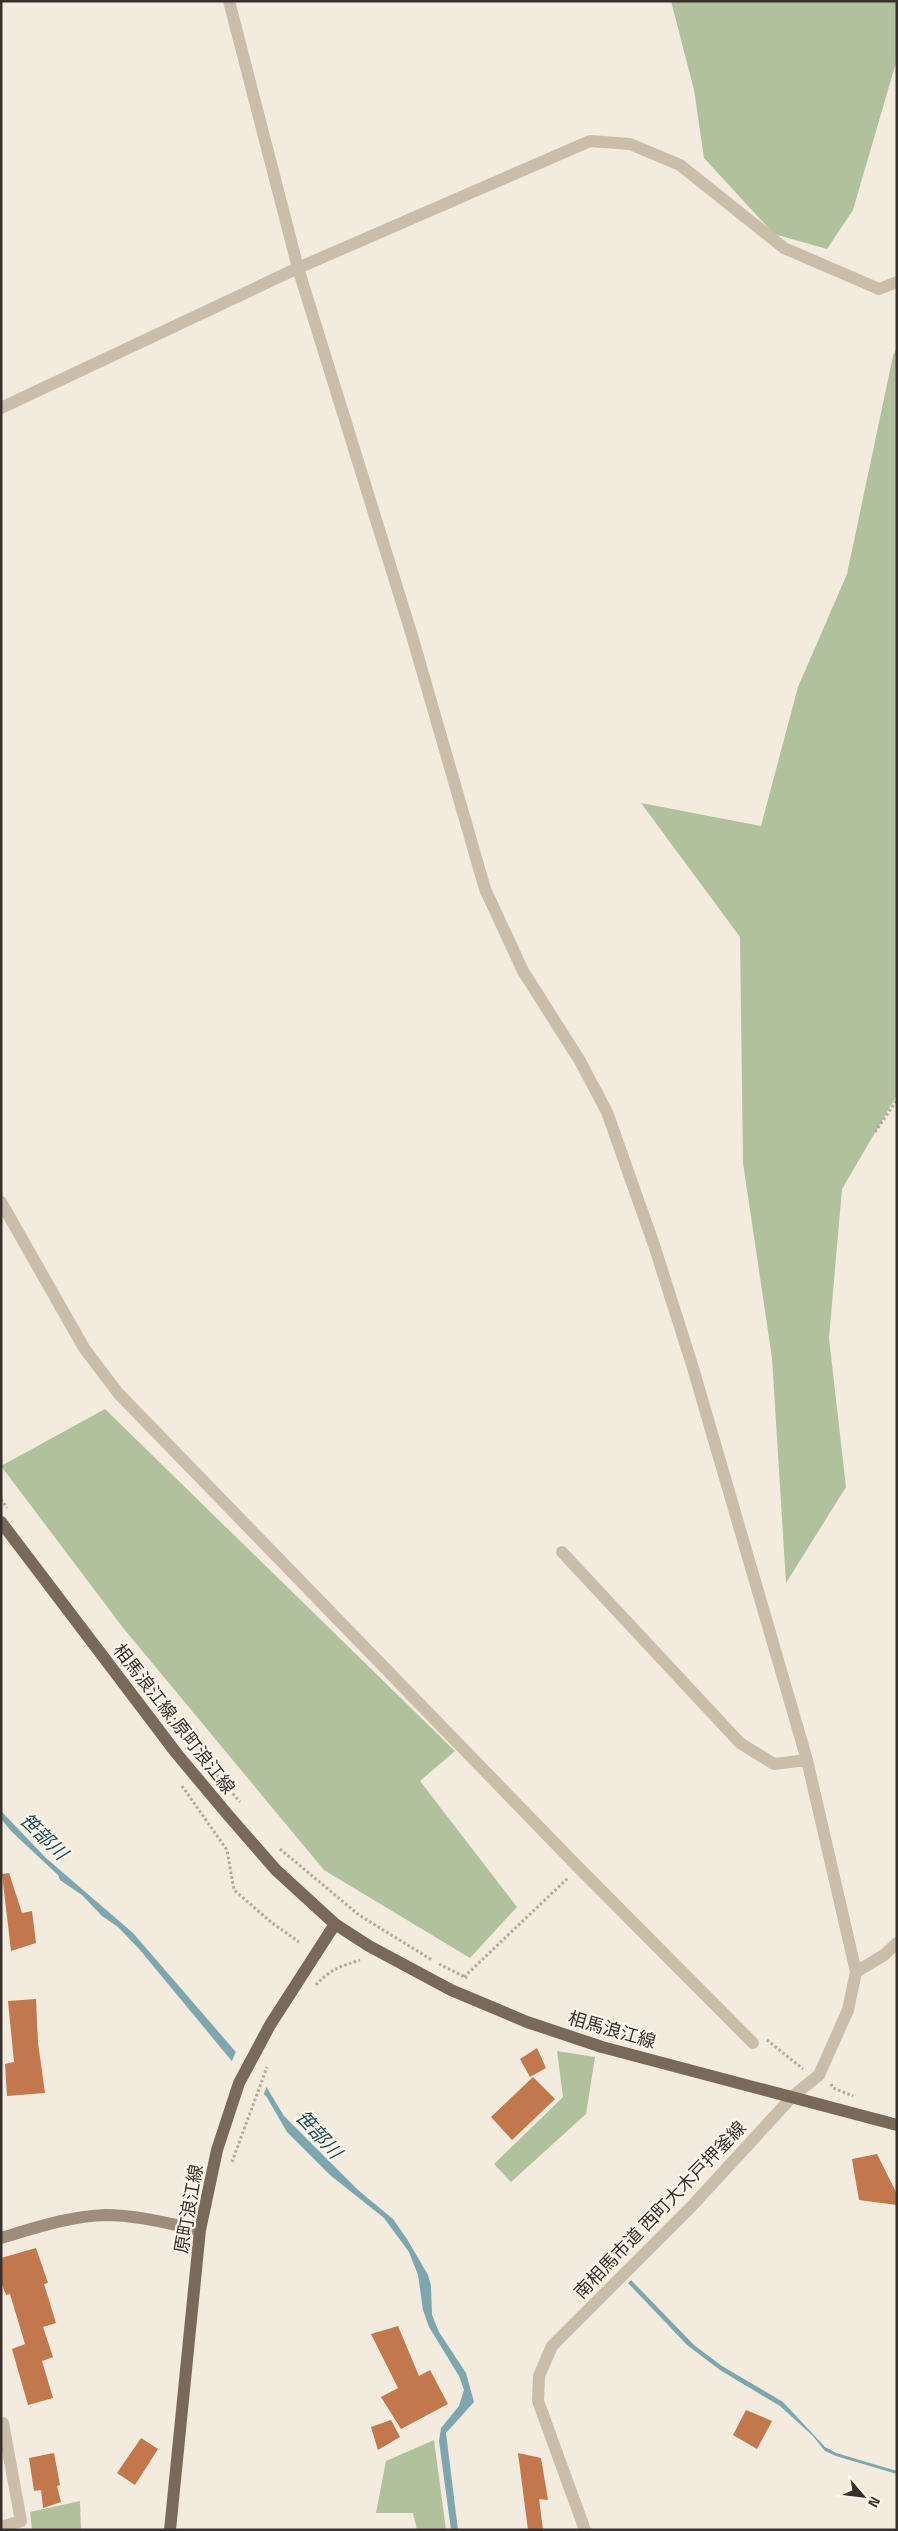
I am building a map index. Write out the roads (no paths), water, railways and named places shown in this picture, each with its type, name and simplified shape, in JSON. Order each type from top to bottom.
[{"type":"main road","name":"相馬浪江線;原町浪江線","points":[[6,1518],[177,1754],[276,1870],[335,1924]]},
{"type":"main road","name":"相馬浪江線","points":[[335,1924],[369,1946],[451,1990],[503,2014],[594,2044],[897,2125]]},
{"type":"main road","name":"原町浪江線","points":[[170,2530],[200,2230],[207,2191],[226,2120],[239,2083],[258,2047],[314,1953],[335,1924]]},
{"type":"street","points":[[229,1],[298,268],[413,639],[485,889],[522,971],[580,1061],[607,1112],[654,1245],[693,1368],[807,1760],[856,1972],[884,1955],[897,1943]]},
{"type":"street","points":[[1,408],[298,268],[590,141],[630,144],[680,165],[784,248],[878,289],[897,282]]},
{"type":"street","points":[[1,1202],[84,1348],[118,1393],[579,1868],[753,2043]]},
{"type":"street","points":[[1,1231],[13,1224]]},
{"type":"street","points":[[562,1552],[740,1742],[774,1764],[807,1760]]},
{"type":"street","name":"南相馬市道 西町大木戸押釜線","points":[[585,2530],[538,2401],[539,2376],[552,2346],[684,2213],[793,2096],[819,2075],[848,2010],[856,1972]]},
{"type":"street","points":[[1,2237],[72,2219],[104,2215],[136,2218],[200,2230]]},
{"type":"street","points":[[1,2527],[21,2521],[2,2422]]},
{"type":"water","points":[[1,1811],[46,1858],[133,1933],[267,2088],[284,2116],[358,2190],[393,2219],[407,2239],[428,2275],[431,2286],[432,2315],[439,2332],[466,2373],[474,2402],[446,2433],[458,2530],[451,2530],[439,2441],[441,2428],[459,2406],[464,2390],[459,2376],[429,2327],[423,2310],[418,2275],[409,2252],[384,2218],[330,2175],[287,2132],[266,2096],[254,2088],[140,1950],[118,1927],[102,1916],[82,1895],[60,1880],[58,1875],[12,1832],[1,1819]]},
{"type":"water","points":[[631,2280],[694,2345],[722,2366],[783,2402],[825,2447],[836,2453],[897,2471],[897,2474],[825,2451],[813,2436],[780,2406],[720,2370],[687,2345],[628,2283]]},
{"type":"water label","name":"笹部川","points":[[44,1836]]},
{"type":"water label","name":"笹部川","points":[[319,2134]]}]
